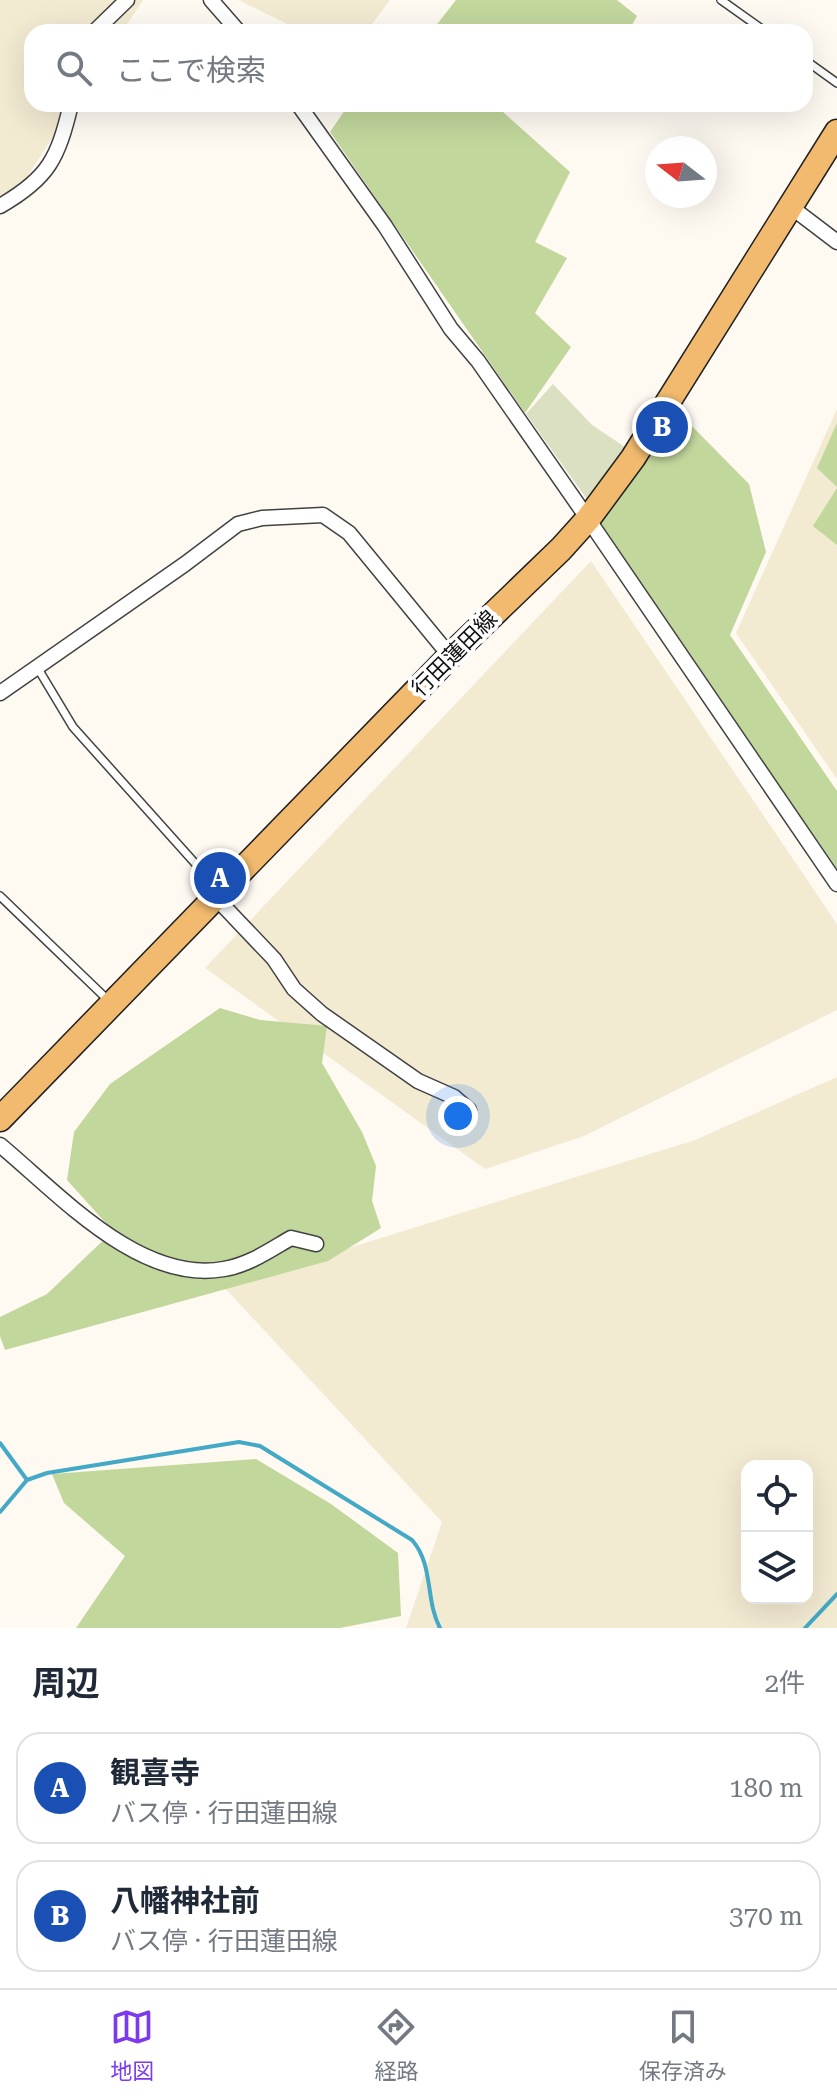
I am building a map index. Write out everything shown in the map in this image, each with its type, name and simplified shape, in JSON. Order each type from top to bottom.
[{"type":"main road","name":"行田蓮田線","points":[[0,1119],[450,656],[588,519],[633,458],[837,132]]},
{"type":"street","points":[[102,24],[127,0]]},
{"type":"street","points":[[211,0],[232,24]]},
{"type":"street","points":[[0,206],[26,191],[55,157],[69,112]]},
{"type":"street","points":[[304,112],[385,226],[451,329],[478,361],[588,519],[837,884]]},
{"type":"street","points":[[791,207],[837,242]]},
{"type":"street","points":[[0,693],[238,524],[262,518],[323,515],[349,533],[450,656]]},
{"type":"street","points":[[218,895],[274,959],[294,989],[322,1014],[418,1081],[454,1097],[469,1110]]},
{"type":"street","points":[[0,1145],[113,1239],[141,1256],[169,1266],[199,1271],[225,1269],[250,1261],[291,1238],[316,1244]]},
{"type":"lane","points":[[721,0],[755,24]]},
{"type":"lane","points":[[813,66],[837,83]]},
{"type":"lane","points":[[37,667],[73,727],[218,895]]},
{"type":"lane","points":[[0,896],[112,1003]]},
{"type":"shaded area","points":[[0,0],[143,0],[127,24],[24,24],[24,112],[69,112],[9,205],[0,208]]},
{"type":"shaded area","points":[[238,0],[390,0],[372,24],[288,24]]},
{"type":"shaded area","points":[[837,409],[837,779],[736,633]]},
{"type":"shaded area","points":[[591,561],[837,924],[837,1010],[584,1136],[485,1169],[205,968]]},
{"type":"shaded area","points":[[837,1077],[837,1628],[406,1628],[442,1522],[224,1287],[695,1140]]},
{"type":"green space","points":[[456,0],[617,0],[637,16],[632,24],[437,24]]},
{"type":"green space","points":[[344,112],[503,112],[570,172],[535,242],[567,258],[535,313],[571,347],[525,413],[330,132]]},
{"type":"green space","points":[[553,384],[592,425],[628,449],[589,502],[526,414]]},
{"type":"green space","points":[[677,411],[749,484],[766,552],[730,635],[837,791],[837,874],[598,521]]},
{"type":"green space","points":[[837,423],[837,487],[817,468]]},
{"type":"green space","points":[[837,488],[837,545],[813,526]]},
{"type":"green space","points":[[220,1008],[260,1020],[327,1026],[322,1063],[362,1132],[376,1166],[372,1201],[381,1228],[328,1261],[5,1350],[0,1336],[0,1317],[47,1294],[113,1231],[67,1180],[74,1132],[110,1084]]},
{"type":"green space","points":[[256,1459],[331,1504],[398,1553],[401,1616],[340,1628],[76,1628],[125,1556],[64,1503],[52,1474]]},
{"type":"waterway","points":[[0,1512],[27,1480],[47,1473],[239,1442],[260,1446],[412,1540],[424,1560],[432,1606],[440,1628]]},
{"type":"waterway","points":[[0,1443],[27,1480]]},
{"type":"waterway","points":[[805,1628],[837,1594]]},
{"type":"place","name":"八幡神社前","points":[[662,427]]},
{"type":"place","name":"観喜寺","points":[[220,878]]}]
